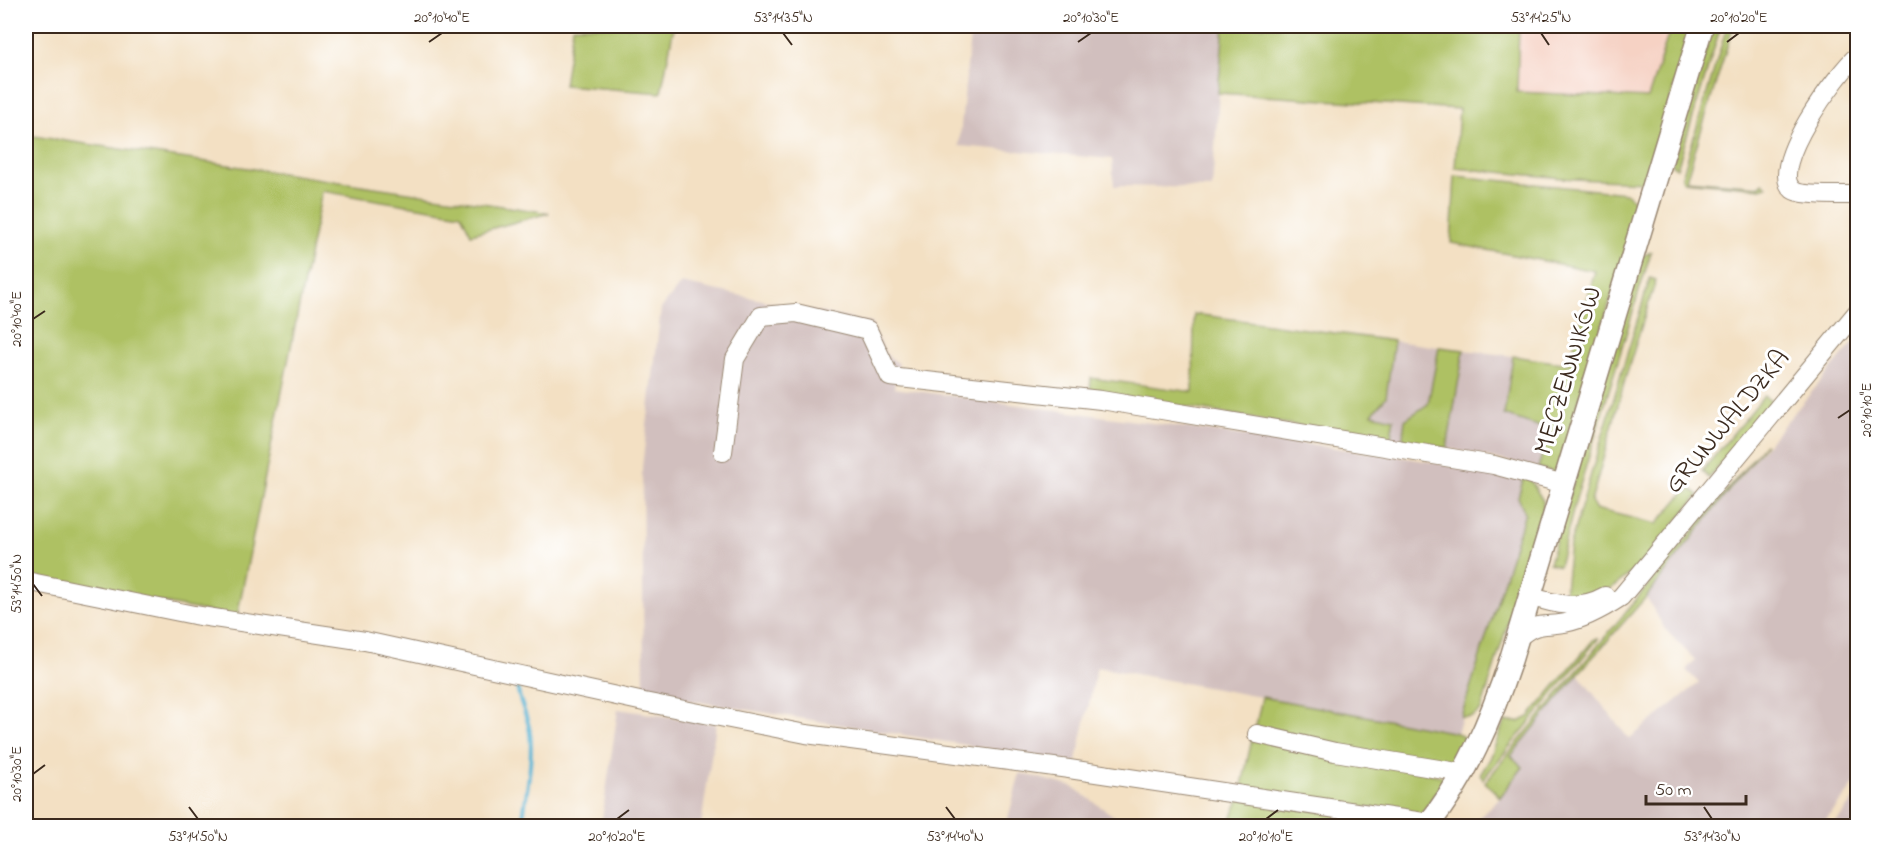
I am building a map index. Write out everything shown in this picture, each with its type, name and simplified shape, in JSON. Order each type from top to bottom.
[{"type":"main road","name":"MĘCZENNIKÓW","points":[[1463,773],[1485,730],[1518,638],[1702,26]]},
{"type":"main road","points":[[1429,825],[1463,773]]},
{"type":"street","points":[[1857,55],[1841,73],[1809,119],[1794,149],[1786,176],[1790,186],[1798,193],[1857,195]]},
{"type":"street","name":"GRUNWALDZKA","points":[[1518,638],[1534,626],[1565,623],[1604,608],[1621,597],[1857,311]]},
{"type":"street","points":[[723,452],[735,359],[760,316],[796,313],[868,330],[890,377],[1101,400],[1494,465],[1564,484]]},
{"type":"street","name":"GRUNWALDZKA","points":[[1530,596],[1554,604],[1572,605],[1597,600],[1619,588],[1643,569]]},
{"type":"street","points":[[26,581],[194,615],[365,642],[806,735],[1069,769],[1429,825]]},
{"type":"street","points":[[1257,734],[1335,752],[1463,773]]},
{"type":"shaded area","points":[[971,26],[1224,26],[1212,188],[1114,186],[1112,159],[959,146]]},
{"type":"shaded area","points":[[1519,26],[1671,26],[1649,98],[1517,92]]},
{"type":"shaded area","points":[[681,283],[871,323],[886,354],[899,364],[894,388],[1401,457],[1524,477],[1518,497],[1525,513],[1457,733],[1097,667],[1076,763],[644,693],[642,467],[661,309]]},
{"type":"shaded area","points":[[1857,339],[1857,781],[1821,826],[1481,826],[1475,822],[1500,797],[1523,767],[1511,756],[1578,674],[1629,739],[1699,683],[1686,670],[1695,660],[1665,629],[1646,597],[1758,455]]},
{"type":"shaded area","points":[[1394,341],[1439,347],[1428,404],[1406,443],[1390,441],[1371,414],[1386,397]]},
{"type":"shaded area","points":[[1464,350],[1513,356],[1504,415],[1550,430],[1538,468],[1447,448]]},
{"type":"shaded area","points":[[618,709],[716,724],[701,826],[601,826]]},
{"type":"shaded area","points":[[1020,773],[1073,787],[1128,826],[1006,826]]},
{"type":"shaded area","points":[[1857,795],[1857,826],[1833,826]]},
{"type":"green space","points":[[573,26],[674,26],[661,93],[564,85]]},
{"type":"green space","points":[[1224,26],[1519,26],[1517,92],[1648,98],[1671,26],[1692,26],[1646,182],[1573,179],[1455,168],[1459,109],[1218,93]]},
{"type":"green space","points":[[1713,26],[1721,26],[1677,168],[1672,165]]},
{"type":"green space","points":[[1727,26],[1733,27],[1686,180],[1760,186],[1763,183],[1767,186],[1761,188],[1683,181],[1682,177]]},
{"type":"green space","points":[[26,135],[549,213],[471,234],[461,214],[322,191],[237,617],[26,577]]},
{"type":"green space","points":[[1455,176],[1626,193],[1640,206],[1556,473],[1538,468],[1550,430],[1504,415],[1513,356],[1569,364],[1595,271],[1451,243]]},
{"type":"green space","points":[[1651,252],[1576,499],[1559,566],[1549,563],[1642,256]]},
{"type":"green space","points":[[1650,278],[1656,280],[1628,369],[1591,502],[1595,509],[1657,524],[1685,491],[1688,493],[1691,489],[1699,495],[1653,550],[1627,576],[1597,595],[1564,599],[1570,544]]},
{"type":"green space","points":[[1194,314],[1394,341],[1386,397],[1372,414],[1394,419],[1390,441],[1090,391],[1091,378],[1193,392]]},
{"type":"green space","points":[[1439,347],[1464,350],[1447,448],[1406,443],[1403,437],[1405,420],[1428,404]]},
{"type":"green space","points":[[1764,396],[1771,401],[1768,408],[1709,478],[1702,471]]},
{"type":"green space","points":[[1765,444],[1646,597],[1578,674],[1511,756],[1523,767],[1500,797],[1485,782]]},
{"type":"green space","points":[[1524,477],[1530,479],[1543,501],[1543,510],[1481,710],[1472,717],[1461,717],[1525,513],[1518,497]]},
{"type":"green space","points":[[1594,639],[1598,639],[1483,779],[1480,775],[1490,759],[1504,722],[1519,722],[1529,717]]},
{"type":"green space","points":[[1262,697],[1457,733],[1466,739],[1451,768],[1255,730]]},
{"type":"green space","points":[[1252,739],[1447,777],[1421,815],[1241,790]]},
{"type":"green space","points":[[1240,798],[1416,826],[1228,826]]},
{"type":"waterway","points":[[517,686],[531,738],[522,826]]}]
